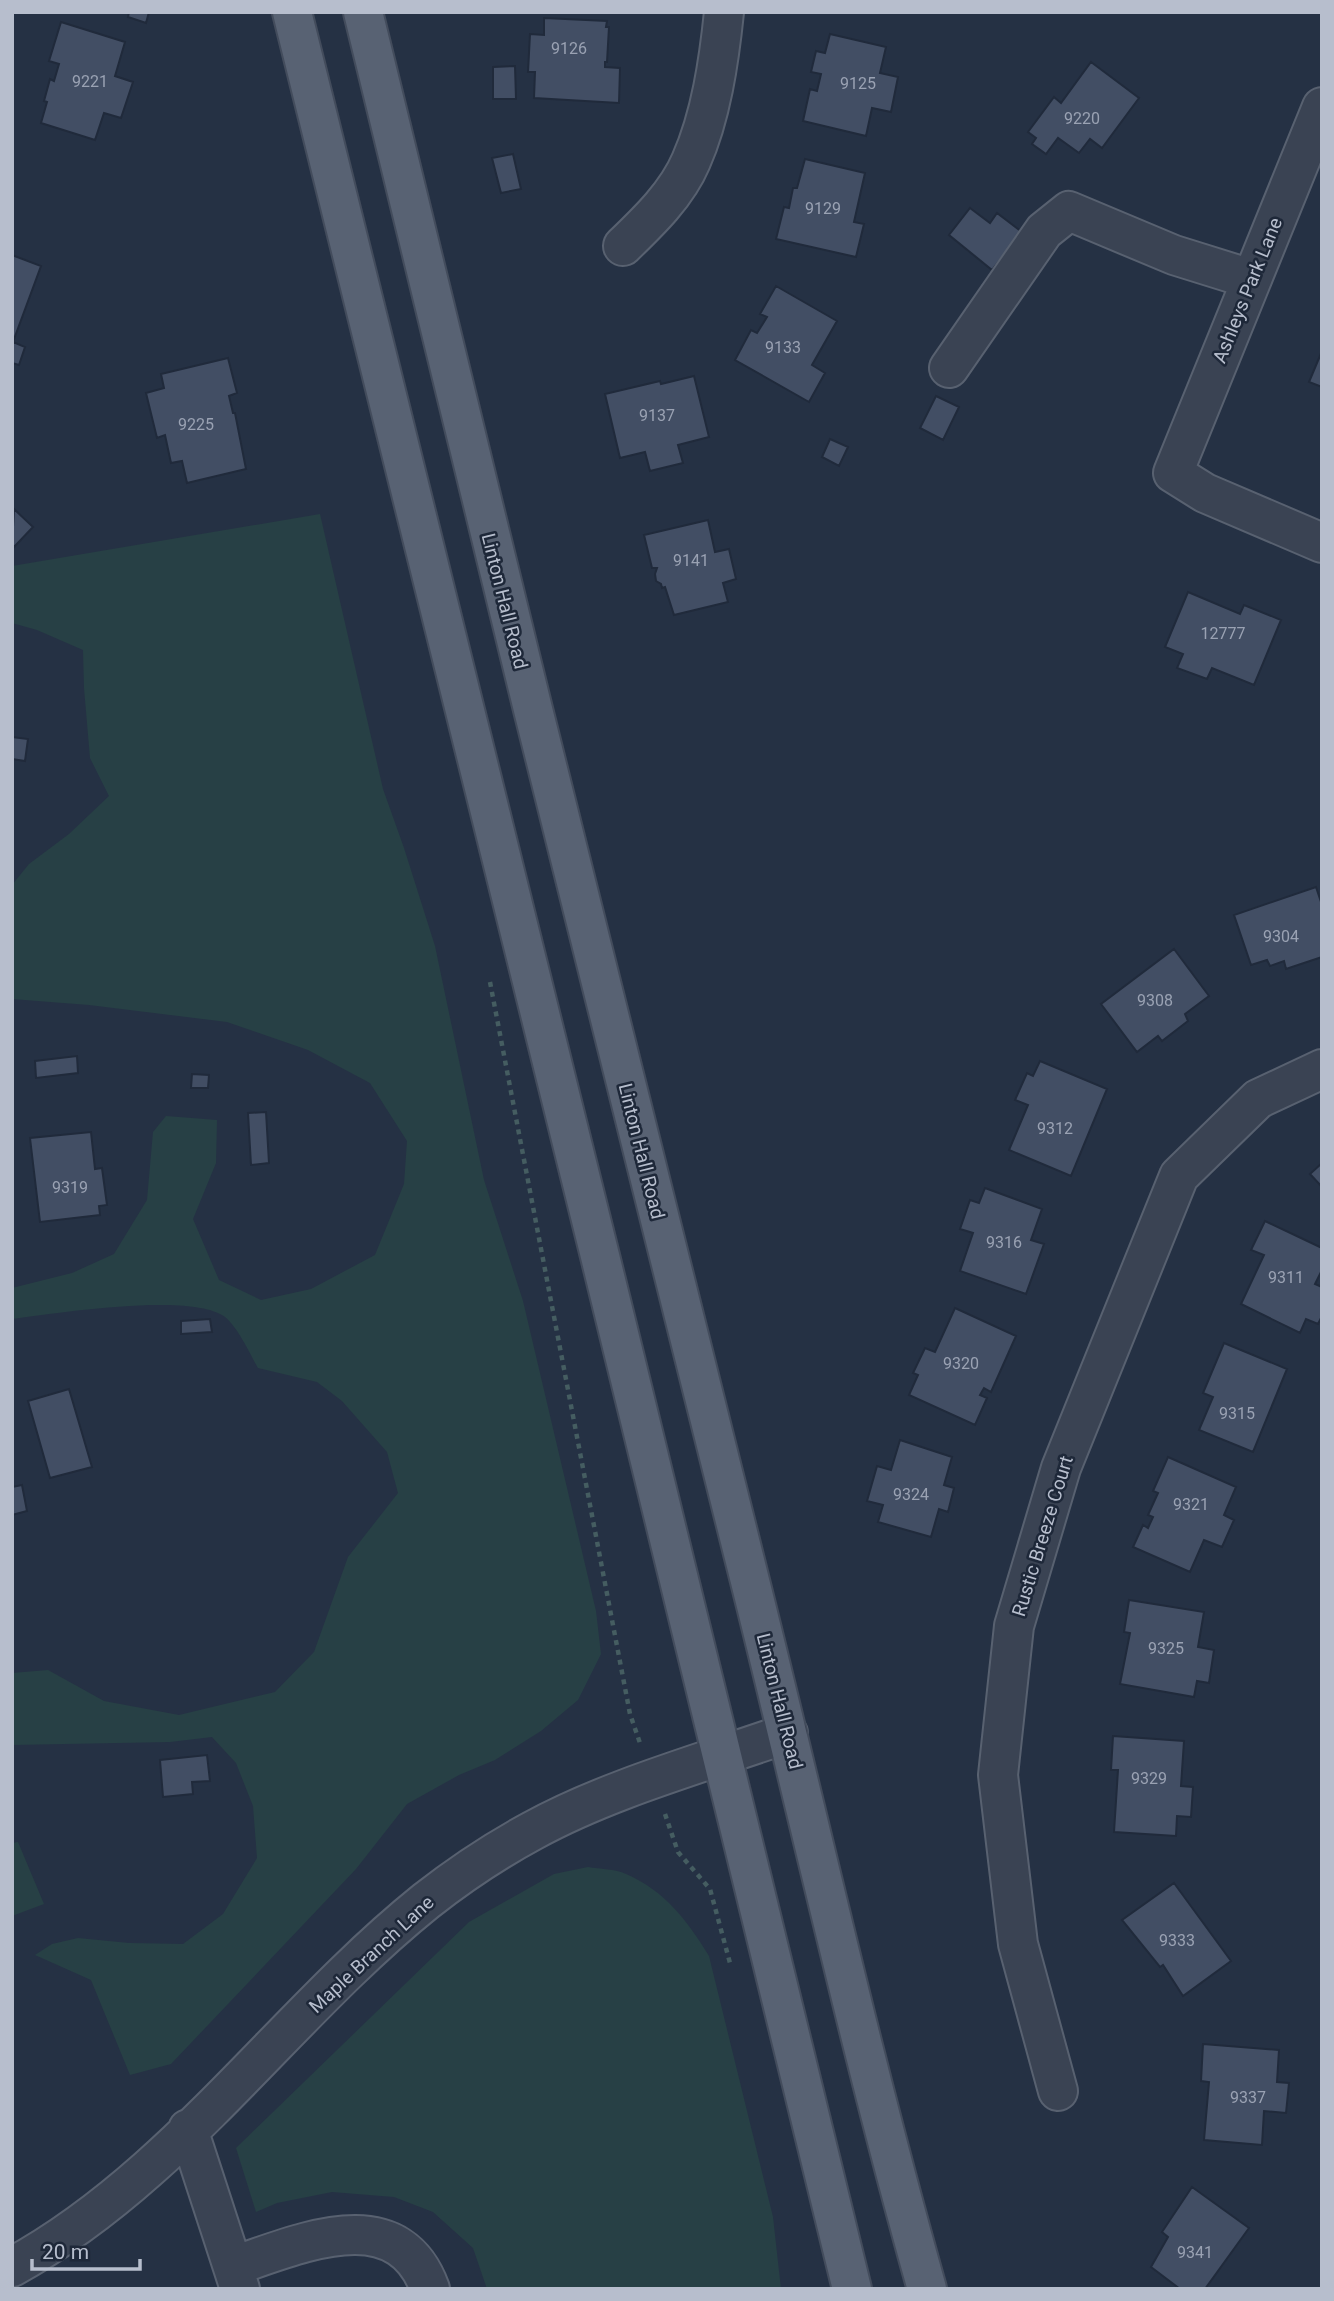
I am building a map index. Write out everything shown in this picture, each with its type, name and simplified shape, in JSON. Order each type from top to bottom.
[{"type":"main road","points":[[292,12],[852,2289]]},
{"type":"main road","name":"Linton Hall Road","points":[[363,12],[510,623],[788,1733],[893,2169],[928,2289]]},
{"type":"street","points":[[623,246],[650,219],[691,163],[705,121],[724,12]]},
{"type":"street","name":"Ashleys Park Lane","points":[[1322,107],[1173,473],[1205,493],[1322,543]]},
{"type":"street","points":[[949,368],[1044,231],[1069,211],[1174,254],[1251,279]]},
{"type":"street","name":"Rustic Breeze Court","points":[[1058,2091],[1018,1944],[998,1775],[1014,1626],[1060,1468],[1179,1176],[1258,1099],[1322,1069]]},
{"type":"street","name":"Maple Branch Lane","points":[[12,2267],[102,2210],[366,1954],[466,1871],[533,1830],[576,1810],[788,1733]]},
{"type":"street","points":[[188,2129],[237,2277],[322,2237],[372,2235],[404,2248],[426,2278],[430,2289]]},
{"type":"path","points":[[489,976],[630,1714]]},
{"type":"green space","points":[[320,514],[383,789],[435,946],[484,1180],[523,1301],[596,1611],[601,1654],[578,1700],[541,1731],[495,1760],[459,1775],[407,1804],[356,1869],[171,2064],[130,2075],[91,1980],[35,1955],[52,1944],[78,1938],[183,1944],[223,1914],[257,1858],[253,1806],[236,1763],[212,1737],[170,1742],[12,1745],[12,1673],[48,1670],[104,1701],[179,1715],[275,1692],[314,1652],[348,1557],[398,1493],[387,1452],[342,1401],[317,1382],[258,1368],[237,1332],[222,1315],[204,1309],[151,1305],[88,1309],[12,1319],[12,1288],[72,1273],[114,1254],[147,1200],[153,1132],[166,1116],[217,1120],[216,1163],[193,1219],[219,1280],[261,1300],[311,1289],[375,1255],[404,1184],[407,1141],[370,1083],[308,1050],[227,1022],[89,1005],[12,999],[12,885],[29,864],[69,834],[109,796],[90,758],[83,650],[37,630],[12,623],[12,566]]},
{"type":"green space","points":[[18,1842],[44,1904],[12,1916],[12,1843]]},
{"type":"green space","points":[[588,1867],[622,1872],[652,1889],[674,1908],[709,1956],[773,2217],[781,2289],[487,2289],[473,2248],[433,2212],[394,2197],[332,2192],[277,2203],[256,2212],[236,2148],[469,1922],[554,1874]]},
{"type":"building","points":[[129,12],[149,12],[146,23],[128,17]]},
{"type":"building","points":[[544,18],[607,21],[606,27],[609,27],[605,67],[620,68],[619,103],[534,98],[535,72],[528,72],[530,34],[544,35]]},
{"type":"building","points":[[61,22],[125,42],[115,76],[133,82],[121,118],[104,113],[95,140],[41,123],[50,79],[54,81],[59,64],[49,61]]},
{"type":"building","points":[[830,34],[886,47],[880,73],[898,77],[891,112],[872,108],[866,136],[803,121],[810,89],[817,91],[821,74],[811,72],[816,51],[825,53]]},
{"type":"building","points":[[1091,62],[1139,98],[1102,148],[1090,139],[1079,153],[1058,138],[1046,154],[1032,144],[1036,138],[1028,132],[1054,97],[1061,103]]},
{"type":"building","points":[[515,66],[516,99],[493,99],[493,67]]},
{"type":"building","points":[[513,154],[521,189],[501,193],[492,158]]},
{"type":"building","points":[[805,159],[865,173],[854,222],[864,224],[856,257],[776,239],[784,207],[789,208],[793,188],[797,188]]},
{"type":"building","points":[[970,208],[990,223],[997,213],[1022,232],[992,270],[949,235]]},
{"type":"building","points":[[12,255],[41,266],[13,342],[25,347],[19,365],[12,363]]},
{"type":"building","points":[[776,286],[837,321],[812,365],[825,373],[809,402],[735,360],[751,330],[757,333],[767,317],[760,314]]},
{"type":"building","points":[[1322,351],[1322,387],[1309,382]]},
{"type":"building","points":[[228,358],[237,393],[229,396],[246,469],[187,483],[182,461],[171,463],[165,435],[157,438],[146,393],[164,388],[161,374]]},
{"type":"building","points":[[694,376],[709,437],[678,445],[683,463],[650,471],[645,452],[620,458],[605,394]]},
{"type":"building","points":[[936,396],[959,407],[943,440],[920,428]]},
{"type":"building","points":[[830,439],[848,447],[839,466],[822,457]]},
{"type":"building","points":[[14,509],[33,527],[14,547],[12,545]]},
{"type":"building","points":[[708,520],[715,552],[729,549],[736,579],[723,583],[728,602],[674,615],[665,587],[662,588],[656,581],[657,568],[652,568],[644,535]]},
{"type":"building","points":[[1188,592],[1240,614],[1244,605],[1281,620],[1254,685],[1212,668],[1207,679],[1177,668],[1183,654],[1165,647]]},
{"type":"building","points":[[12,737],[28,739],[25,761],[12,759]]},
{"type":"building","points":[[1316,887],[1322,905],[1322,957],[1286,969],[1284,961],[1270,966],[1267,960],[1251,965],[1234,915]]},
{"type":"building","points":[[1174,949],[1209,996],[1185,1014],[1188,1021],[1162,1041],[1158,1036],[1137,1052],[1101,1004]]},
{"type":"building","points":[[77,1056],[78,1073],[36,1078],[35,1061]]},
{"type":"building","points":[[1040,1061],[1107,1089],[1071,1176],[1009,1150],[1028,1105],[1015,1100],[1027,1073],[1033,1076]]},
{"type":"building","points":[[192,1074],[209,1075],[208,1088],[191,1088]]},
{"type":"building","points":[[266,1112],[269,1163],[251,1165],[248,1113]]},
{"type":"building","points":[[91,1132],[95,1169],[102,1168],[107,1205],[99,1206],[100,1215],[40,1222],[30,1138]]},
{"type":"building","points":[[1322,1163],[1322,1187],[1310,1174]]},
{"type":"building","points":[[985,1188],[1042,1209],[1031,1240],[1044,1244],[1026,1294],[960,1271],[973,1233],[960,1229],[970,1200],[979,1203]]},
{"type":"building","points":[[1265,1221],[1322,1248],[1322,1270],[1315,1284],[1322,1287],[1322,1316],[1318,1324],[1306,1319],[1300,1333],[1241,1304],[1264,1255],[1251,1250]]},
{"type":"building","points":[[955,1308],[1016,1336],[991,1392],[984,1388],[980,1395],[987,1398],[975,1425],[909,1395],[918,1375],[913,1373],[925,1348],[935,1352]]},
{"type":"building","points":[[210,1319],[212,1332],[181,1334],[181,1321]]},
{"type":"building","points":[[1224,1343],[1287,1369],[1253,1452],[1199,1430],[1213,1397],[1203,1393]]},
{"type":"building","points":[[69,1389],[92,1467],[50,1478],[28,1401]]},
{"type":"building","points":[[900,1440],[952,1457],[944,1485],[954,1488],[948,1512],[939,1509],[931,1537],[878,1522],[883,1505],[867,1501],[877,1466],[891,1470]]},
{"type":"building","points":[[1168,1457],[1236,1487],[1224,1515],[1234,1520],[1222,1547],[1204,1540],[1190,1572],[1133,1547],[1143,1525],[1148,1528],[1153,1517],[1148,1515],[1158,1493],[1153,1491]]},
{"type":"building","points":[[22,1485],[27,1511],[12,1515],[12,1487]]},
{"type":"building","points":[[1129,1600],[1204,1612],[1198,1647],[1214,1650],[1209,1683],[1197,1681],[1194,1697],[1120,1684],[1130,1633],[1124,1632]]},
{"type":"building","points":[[1113,1736],[1184,1741],[1181,1786],[1193,1787],[1191,1817],[1177,1816],[1176,1836],[1114,1832],[1118,1770],[1111,1770]]},
{"type":"building","points":[[207,1755],[210,1781],[192,1782],[193,1794],[163,1797],[160,1760]]},
{"type":"building","points":[[1174,1883],[1231,1961],[1183,1996],[1163,1965],[1160,1967],[1122,1920]]},
{"type":"building","points":[[1203,2044],[1279,2050],[1277,2082],[1289,2083],[1286,2113],[1264,2111],[1262,2145],[1204,2140],[1209,2082],[1201,2081]]},
{"type":"building","points":[[1192,2187],[1249,2228],[1205,2289],[1180,2289],[1151,2267],[1168,2237],[1162,2232]]}]
